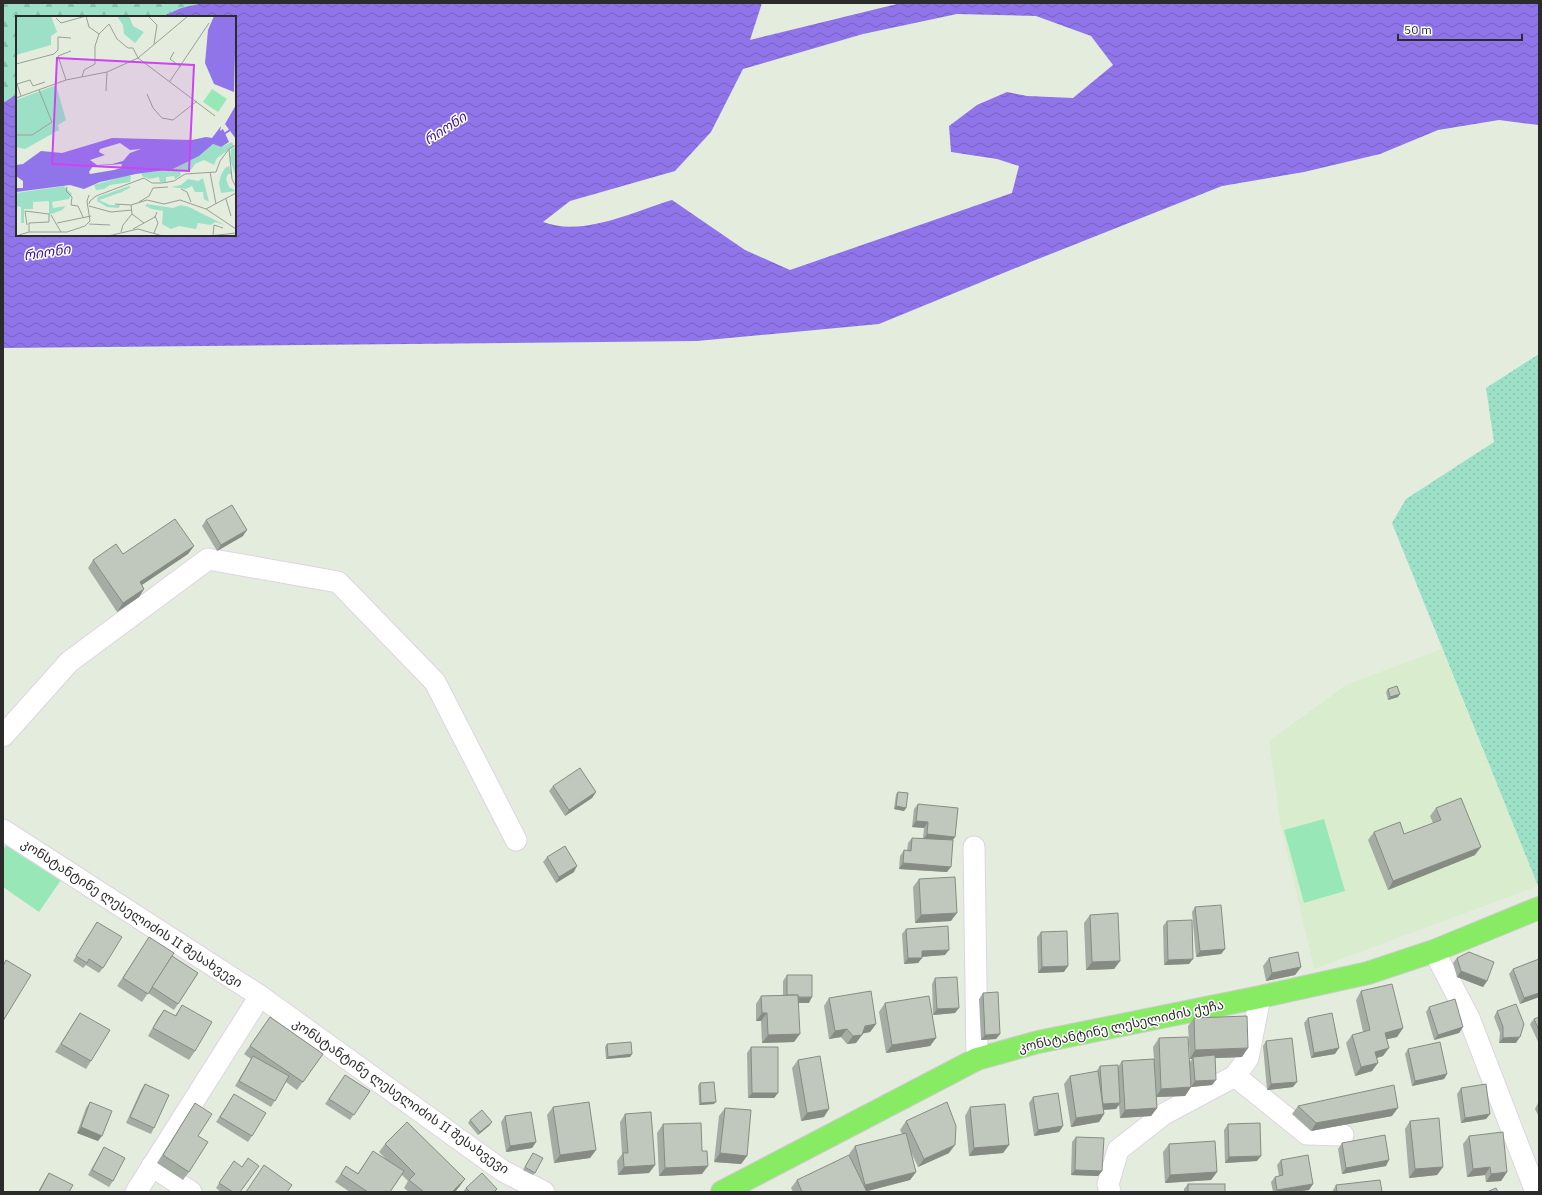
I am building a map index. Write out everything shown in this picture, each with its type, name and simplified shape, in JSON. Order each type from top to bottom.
[{"type":"main road","name":"კონსტანტინე ლესელიძის ქუჩა","points":[[722,1192],[977,1059],[1038,1042],[1260,997],[1368,973],[1434,951],[1539,908]]},
{"type":"street","points":[[3,736],[69,662],[208,559],[338,582],[435,682],[516,840]]},
{"type":"street","name":"კონსტანტინე ლესელიძის II შესახვევი","points":[[3,830],[260,996],[503,1171],[544,1192]]},
{"type":"street","points":[[974,847],[977,1059]]},
{"type":"street","points":[[1434,951],[1469,1018],[1536,1192]]},
{"type":"street","points":[[136,1192],[260,996]]},
{"type":"street","points":[[1110,1192],[1108,1184],[1118,1150],[1164,1114],[1235,1076],[1248,1058],[1260,997]]},
{"type":"street","points":[[1235,1076],[1307,1134],[1343,1135]]},
{"type":"street","points":[[152,1166],[191,1192]]},
{"type":"shaded area","points":[[1442,649],[1538,886],[1314,969],[1280,822],[1269,741],[1346,685]]},
{"type":"green space","points":[[3,3],[203,3],[181,8],[163,16],[16,16],[16,95],[3,103]]},
{"type":"green space","points":[[1539,354],[1538,886],[1392,523],[1406,499],[1494,442],[1486,388]]},
{"type":"green space","points":[[1324,819],[1345,891],[1304,903],[1284,830]]},
{"type":"green space","points":[[8,843],[61,880],[39,912],[3,887],[3,849]]},
{"type":"water","name":"რიონი","points":[[203,3],[762,3],[750,40],[901,3],[1539,3],[1539,125],[1499,120],[1438,130],[1380,154],[1304,172],[1222,186],[879,324],[697,341],[3,348],[3,103],[16,95],[16,236],[236,236],[236,16],[163,16],[181,8]],"holes":[[[957,14],[1036,16],[1091,36],[1113,65],[1073,98],[1027,96],[1007,92],[977,105],[949,126],[951,152],[997,159],[1019,166],[1012,193],[790,270],[745,250],[672,200],[625,216],[591,225],[575,227],[558,226],[543,222],[570,201],[675,171],[711,132],[743,69],[863,34]]]},
{"type":"building","points":[[232,505],[247,530],[221,545],[206,520]]},
{"type":"building","points":[[175,519],[194,546],[140,582],[144,589],[123,603],[93,560],[116,544],[123,554]]},
{"type":"building","points":[[1397,686],[1400,694],[1390,697],[1388,689]]},
{"type":"building","points":[[580,768],[596,792],[569,810],[553,786]]},
{"type":"building","points":[[898,792],[908,793],[906,808],[896,806]]},
{"type":"building","points":[[1461,798],[1481,847],[1393,881],[1374,832],[1400,822],[1404,834],[1441,820],[1436,808]]},
{"type":"building","points":[[918,804],[958,808],[955,837],[927,834],[928,822],[916,821]]},
{"type":"building","points":[[912,838],[953,840],[951,867],[903,863],[904,850],[911,851]]},
{"type":"building","points":[[565,846],[577,866],[559,877],[547,857]]},
{"type":"building","points":[[955,877],[957,913],[921,915],[919,879]]},
{"type":"building","points":[[1221,905],[1225,949],[1200,951],[1195,907]]},
{"type":"building","points":[[1118,913],[1120,961],[1092,962],[1090,915]]},
{"type":"building","points":[[1192,920],[1193,959],[1168,960],[1167,921]]},
{"type":"building","points":[[97,922],[122,937],[103,968],[89,959],[87,963],[76,956]]},
{"type":"building","points":[[948,926],[949,950],[922,951],[922,958],[908,958],[906,929]]},
{"type":"building","points":[[1067,931],[1068,966],[1042,967],[1041,932]]},
{"type":"building","points":[[149,937],[174,953],[148,994],[123,978]]},
{"type":"building","points":[[1298,952],[1301,967],[1272,973],[1269,958]]},
{"type":"building","points":[[1469,952],[1494,962],[1487,981],[1461,971],[1457,958]]},
{"type":"building","points":[[172,956],[198,973],[178,1004],[152,987]]},
{"type":"building","points":[[1539,959],[1539,993],[1524,998],[1513,969]]},
{"type":"building","points":[[6,960],[31,975],[3,1021],[3,966]]},
{"type":"building","points":[[787,975],[812,975],[812,997],[787,995]]},
{"type":"building","points":[[957,977],[959,1008],[937,1009],[935,978]]},
{"type":"building","points":[[1392,984],[1403,1028],[1385,1033],[1389,1048],[1375,1052],[1378,1063],[1361,1067],[1352,1035],[1370,1030],[1361,991]]},
{"type":"building","points":[[871,991],[876,1024],[865,1026],[862,1035],[853,1036],[847,1029],[835,1031],[829,998]]},
{"type":"building","points":[[998,992],[1000,1034],[985,1035],[983,993]]},
{"type":"building","points":[[798,995],[800,1034],[768,1035],[767,1013],[762,1013],[761,996]]},
{"type":"building","points":[[929,996],[936,1038],[892,1045],[885,1003]]},
{"type":"building","points":[[1455,999],[1463,1027],[1438,1035],[1429,1007]]},
{"type":"building","points":[[1516,1004],[1524,1024],[1520,1037],[1503,1038],[1503,1027],[1497,1011]]},
{"type":"building","points":[[182,1005],[212,1022],[195,1051],[153,1028],[164,1010],[176,1016]]},
{"type":"building","points":[[80,1013],[110,1030],[91,1061],[61,1044]]},
{"type":"building","points":[[1332,1013],[1339,1048],[1314,1053],[1308,1018]]},
{"type":"building","points":[[1247,1016],[1248,1048],[1195,1050],[1194,1018]]},
{"type":"building","points":[[270,1017],[323,1054],[303,1082],[250,1046]]},
{"type":"building","points":[[1539,1017],[1539,1030],[1534,1019]]},
{"type":"building","points":[[1188,1037],[1191,1087],[1161,1089],[1159,1038]]},
{"type":"building","points":[[1292,1038],[1297,1082],[1271,1084],[1266,1041]]},
{"type":"building","points":[[631,1042],[632,1054],[608,1057],[607,1044]]},
{"type":"building","points":[[1440,1042],[1447,1074],[1415,1081],[1408,1049]]},
{"type":"building","points":[[751,1047],[778,1047],[778,1093],[752,1093]]},
{"type":"building","points":[[1215,1055],[1216,1080],[1195,1081],[1193,1057]]},
{"type":"building","points":[[253,1056],[289,1076],[275,1101],[239,1081]]},
{"type":"building","points":[[820,1056],[829,1109],[807,1113],[798,1060]]},
{"type":"building","points":[[1154,1059],[1157,1108],[1125,1110],[1122,1061]]},
{"type":"building","points":[[1118,1065],[1120,1103],[1103,1104],[1100,1066]]},
{"type":"building","points":[[1098,1071],[1104,1114],[1076,1118],[1070,1076]]},
{"type":"building","points":[[345,1075],[370,1091],[354,1115],[329,1099]]},
{"type":"building","points":[[714,1082],[716,1102],[701,1103],[700,1083]]},
{"type":"building","points":[[145,1084],[169,1095],[154,1128],[130,1117]]},
{"type":"building","points":[[1486,1084],[1490,1114],[1465,1118],[1461,1088]]},
{"type":"building","points":[[1394,1085],[1398,1108],[1316,1123],[1298,1106]]},
{"type":"building","points":[[1058,1093],[1063,1126],[1038,1130],[1033,1097]]},
{"type":"building","points":[[234,1094],[266,1113],[252,1136],[220,1117]]},
{"type":"building","points":[[90,1102],[112,1111],[102,1136],[81,1127]]},
{"type":"building","points":[[589,1102],[596,1150],[560,1155],[553,1107]]},
{"type":"building","points":[[947,1102],[956,1126],[955,1145],[924,1159],[906,1121]]},
{"type":"building","points":[[195,1103],[212,1114],[198,1136],[208,1142],[189,1172],[163,1155]]},
{"type":"building","points":[[1005,1104],[1009,1145],[974,1148],[970,1107]]},
{"type":"building","points":[[725,1108],[751,1110],[747,1156],[720,1153]]},
{"type":"building","points":[[482,1110],[492,1122],[480,1132],[470,1120]]},
{"type":"building","points":[[531,1112],[536,1142],[510,1146],[505,1116]]},
{"type":"building","points":[[651,1112],[655,1165],[624,1167],[623,1153],[628,1153],[625,1114]]},
{"type":"building","points":[[1439,1118],[1443,1167],[1415,1169],[1410,1121]]},
{"type":"building","points":[[407,1122],[465,1179],[452,1192],[424,1192],[409,1180],[415,1174],[385,1144]]},
{"type":"building","points":[[701,1123],[702,1151],[707,1151],[708,1166],[665,1168],[663,1124]]},
{"type":"building","points":[[1260,1123],[1261,1156],[1229,1157],[1228,1124]]},
{"type":"building","points":[[1503,1132],[1507,1172],[1491,1174],[1490,1167],[1473,1169],[1469,1136]]},
{"type":"building","points":[[906,1133],[916,1172],[865,1185],[855,1146]]},
{"type":"building","points":[[1385,1135],[1389,1160],[1346,1168],[1342,1143]]},
{"type":"building","points":[[1076,1137],[1104,1138],[1102,1171],[1075,1170]]},
{"type":"building","points":[[1215,1141],[1217,1172],[1170,1175],[1169,1144]]},
{"type":"building","points":[[104,1147],[125,1158],[113,1181],[92,1170]]},
{"type":"building","points":[[373,1151],[404,1171],[390,1192],[368,1192],[341,1174],[346,1166],[358,1174]]},
{"type":"building","points":[[533,1153],[543,1158],[535,1173],[525,1167]]},
{"type":"building","points":[[849,1155],[867,1192],[802,1192],[797,1180]]},
{"type":"building","points":[[1308,1155],[1313,1184],[1277,1190],[1275,1177],[1283,1175],[1281,1160]]},
{"type":"building","points":[[248,1158],[259,1166],[240,1192],[233,1192],[219,1183],[234,1161],[242,1167]]},
{"type":"building","points":[[264,1165],[292,1185],[287,1192],[246,1192]]},
{"type":"building","points":[[49,1173],[73,1185],[69,1192],[39,1192]]},
{"type":"building","points":[[482,1173],[497,1189],[494,1192],[470,1192],[466,1188]]},
{"type":"building","points":[[1380,1180],[1382,1192],[1337,1192],[1336,1185]]},
{"type":"building","points":[[1188,1184],[1225,1184],[1225,1192],[1188,1192]]},
{"type":"building","points":[[1496,1188],[1498,1192],[1487,1192]]}]
